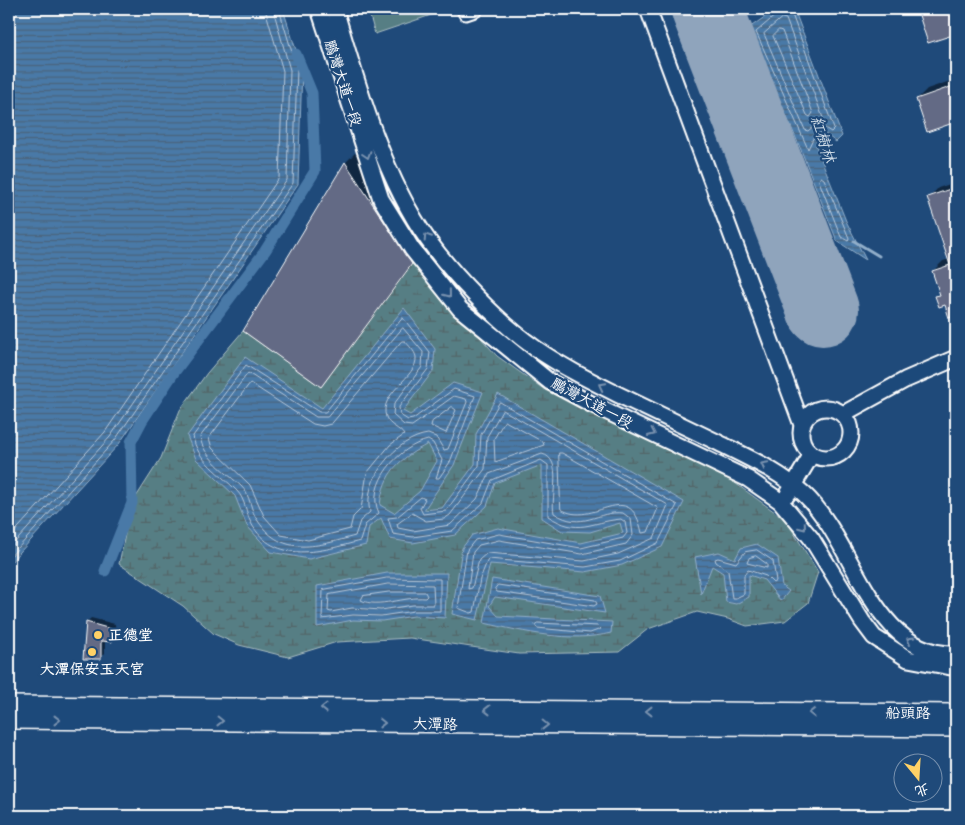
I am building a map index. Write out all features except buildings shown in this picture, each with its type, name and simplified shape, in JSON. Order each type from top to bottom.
[{"type":"main road","name":"大潭路","points":[[9,706],[861,720]]},
{"type":"main road","name":"船頭路","points":[[861,720],[956,714]]},
{"type":"main road","name":"大潭路","points":[[9,720],[861,720]]},
{"type":"main road","name":"船頭路","points":[[861,720],[956,727]]},
{"type":"street","name":"鵬灣大道一段","points":[[319,9],[381,199],[412,250],[460,309],[550,382],[593,405],[748,479],[782,503],[811,538],[862,621],[874,636],[908,658],[956,668]]},
{"type":"street","name":"鵬灣大道一段","points":[[335,9],[360,92],[400,191],[428,240],[477,298],[533,347],[574,372],[770,468],[804,494],[830,524],[878,610],[889,625],[923,647],[956,654]]},
{"type":"street","points":[[648,9],[802,425],[802,442],[812,454],[820,458],[837,456],[849,445],[852,428],[843,414],[836,409],[820,408],[806,418],[802,425]]},
{"type":"street","points":[[843,414],[905,380],[956,358]]},
{"type":"street","points":[[782,503],[812,454]]},
{"type":"green space","points":[[368,9],[449,9],[375,34]]},
{"type":"green space","points":[[413,262],[497,356],[545,390],[728,478],[786,520],[818,572],[808,603],[785,621],[747,626],[728,619],[697,612],[648,629],[619,652],[519,654],[410,638],[337,642],[288,657],[239,645],[214,634],[183,606],[119,564],[131,505],[161,458],[180,410],[207,373],[243,331],[321,387]]},
{"type":"water","points":[[9,9],[283,9],[302,69],[298,184],[119,444],[9,564]]},
{"type":"water","points":[[776,9],[794,9],[842,136],[836,142],[821,131],[816,146],[846,221],[866,260],[837,241],[749,28]]},
{"type":"water","points":[[404,308],[435,349],[433,371],[403,411],[410,415],[453,383],[483,392],[454,465],[424,510],[442,508],[475,464],[476,434],[498,394],[684,502],[662,547],[622,565],[585,572],[490,564],[477,620],[452,614],[462,548],[472,535],[498,528],[581,543],[623,533],[620,523],[590,532],[562,531],[542,518],[542,465],[495,483],[487,506],[455,535],[413,543],[390,539],[381,518],[369,527],[366,545],[309,559],[271,552],[247,526],[235,496],[196,459],[187,436],[245,357],[322,408]],"holes":[[[428,444],[437,461],[420,491],[394,513],[380,505],[389,475],[401,461]]]},
{"type":"water","points":[[757,544],[778,558],[782,586],[789,591],[781,601],[764,580],[749,575],[749,597],[736,604],[726,602],[723,573],[712,566],[701,594],[695,557],[719,552],[735,559],[741,548]]},
{"type":"water","points":[[387,573],[447,573],[445,618],[414,616],[382,621],[353,620],[317,627],[317,586]]},
{"type":"water","points":[[492,579],[600,596],[605,613],[495,597],[489,606],[498,616],[612,622],[611,633],[595,636],[564,637],[531,633],[484,623]]},
{"type":"waterway","points":[[105,571],[132,503],[131,442],[142,421],[173,374],[265,251],[315,171],[312,93],[296,54]]},
{"type":"waterway","name":"紅樹林","points":[[854,241],[879,256]]},
{"type":"runway","points":[[707,9],[823,310]]},
{"type":"place","name":"正德堂","points":[[98,635]]},
{"type":"place","name":"大潭保安玉天宮","points":[[92,652]]}]
